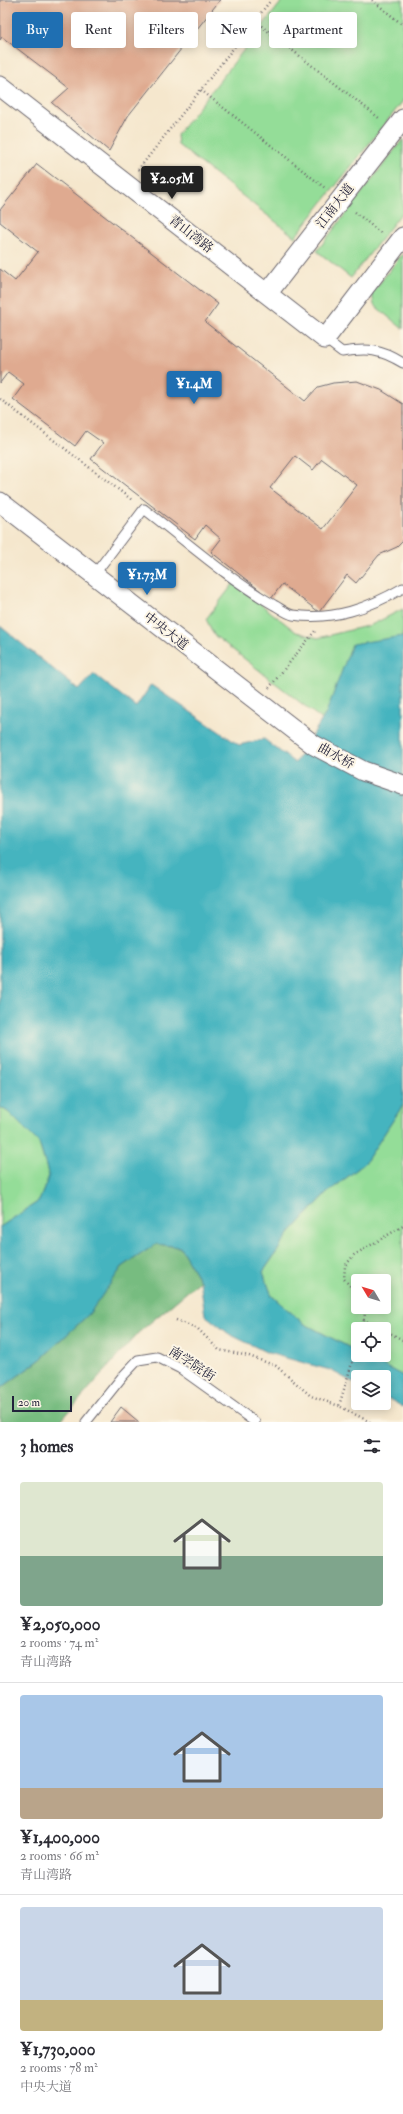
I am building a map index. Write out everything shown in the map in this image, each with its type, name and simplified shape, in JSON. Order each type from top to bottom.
[{"type":"street","name":"青山湾路","points":[[0,86],[325,338]]},
{"type":"street","name":"江南大道","points":[[267,294],[399,125]]},
{"type":"street","points":[[325,338],[400,241]]},
{"type":"street","name":"中央大道","points":[[0,502],[275,715]]},
{"type":"street","name":"曲水桥","points":[[275,715],[314,745],[363,771],[403,785]]},
{"type":"lane","points":[[325,338],[342,352],[367,349],[388,354],[403,363]]},
{"type":"lane","points":[[94,575],[144,509],[256,595],[291,614],[327,617],[354,611],[385,598],[403,588]]},
{"type":"lane","name":"南学院街","points":[[86,1422],[122,1377],[138,1360],[157,1357],[181,1369],[255,1422]]},
{"type":"path","points":[[261,13],[271,0]]},
{"type":"path","points":[[372,0],[403,25]]},
{"type":"path","points":[[261,25],[399,125]]},
{"type":"path","points":[[127,185],[234,48]]},
{"type":"path","points":[[201,90],[340,200],[400,241]]},
{"type":"path","points":[[0,399],[144,509]]},
{"type":"path","points":[[258,702],[295,654],[327,617]]},
{"type":"path","points":[[351,1287],[344,1279],[345,1266],[354,1255],[403,1226]]},
{"type":"path","points":[[365,1314],[364,1320],[368,1322]]},
{"type":"path","points":[[176,1320],[198,1329],[219,1350],[249,1356],[276,1366],[311,1396],[339,1406],[370,1422]]},
{"type":"path","points":[[391,1334],[403,1340]]},
{"type":"path","points":[[339,1406],[352,1362]]},
{"type":"green space","points":[[283,0],[403,0],[403,101],[295,237],[178,145],[177,135],[245,48],[261,48],[261,28],[269,18],[269,48],[357,48],[357,12],[274,12]]},
{"type":"green space","points":[[403,139],[403,211],[351,278],[317,251]]},
{"type":"green space","points":[[403,253],[403,329],[374,305],[372,293]]},
{"type":"green space","points":[[234,583],[296,632],[318,638],[371,625],[403,609],[403,639],[324,721],[214,635],[206,619]]},
{"type":"green space","points":[[403,1105],[403,1376],[377,1362],[391,1362],[391,1322],[351,1322],[351,1348],[303,1323],[272,1296],[263,1272],[289,1234],[327,1193],[365,1163]]},
{"type":"green space","points":[[0,1107],[8,1112],[39,1143],[49,1176],[39,1201],[0,1227]]},
{"type":"green space","points":[[156,1244],[180,1247],[200,1281],[138,1333],[60,1422],[0,1422],[0,1389],[41,1359],[89,1314],[122,1267]]},
{"type":"water","points":[[0,626],[79,690],[94,674],[136,707],[151,685],[239,745],[264,739],[295,763],[326,713],[352,644],[403,636],[403,1105],[365,1163],[327,1193],[289,1234],[263,1272],[272,1296],[303,1323],[351,1348],[351,1362],[377,1362],[403,1376],[403,1407],[391,1400],[391,1370],[351,1370],[351,1381],[330,1370],[268,1353],[229,1334],[205,1315],[200,1281],[180,1247],[156,1244],[122,1267],[89,1314],[41,1359],[0,1389],[0,1227],[39,1201],[49,1176],[39,1143],[8,1112],[0,1107]]},
{"type":"building","points":[[0,0],[220,0],[210,12],[206,12],[206,18],[198,28],[198,12],[134,12],[134,48],[182,48],[128,116],[109,151],[52,103],[69,88],[16,48],[63,48],[63,12],[12,12],[12,45],[2,37],[0,40]]},
{"type":"building","points":[[37,164],[218,304],[205,322],[305,401],[318,387],[333,383],[357,381],[381,390],[403,404],[403,541],[397,547],[379,555],[356,583],[347,575],[319,612],[282,584],[271,599],[211,552],[221,539],[205,525],[195,539],[91,459],[103,443],[86,431],[75,446],[13,399],[24,384],[8,372],[0,383],[0,269],[15,281],[38,252],[0,222],[0,210]],"holes":[[[295,456],[313,470],[322,459],[357,485],[323,529],[270,488]]]},
{"type":"building","points":[[121,1407],[139,1422],[110,1422]]}]
